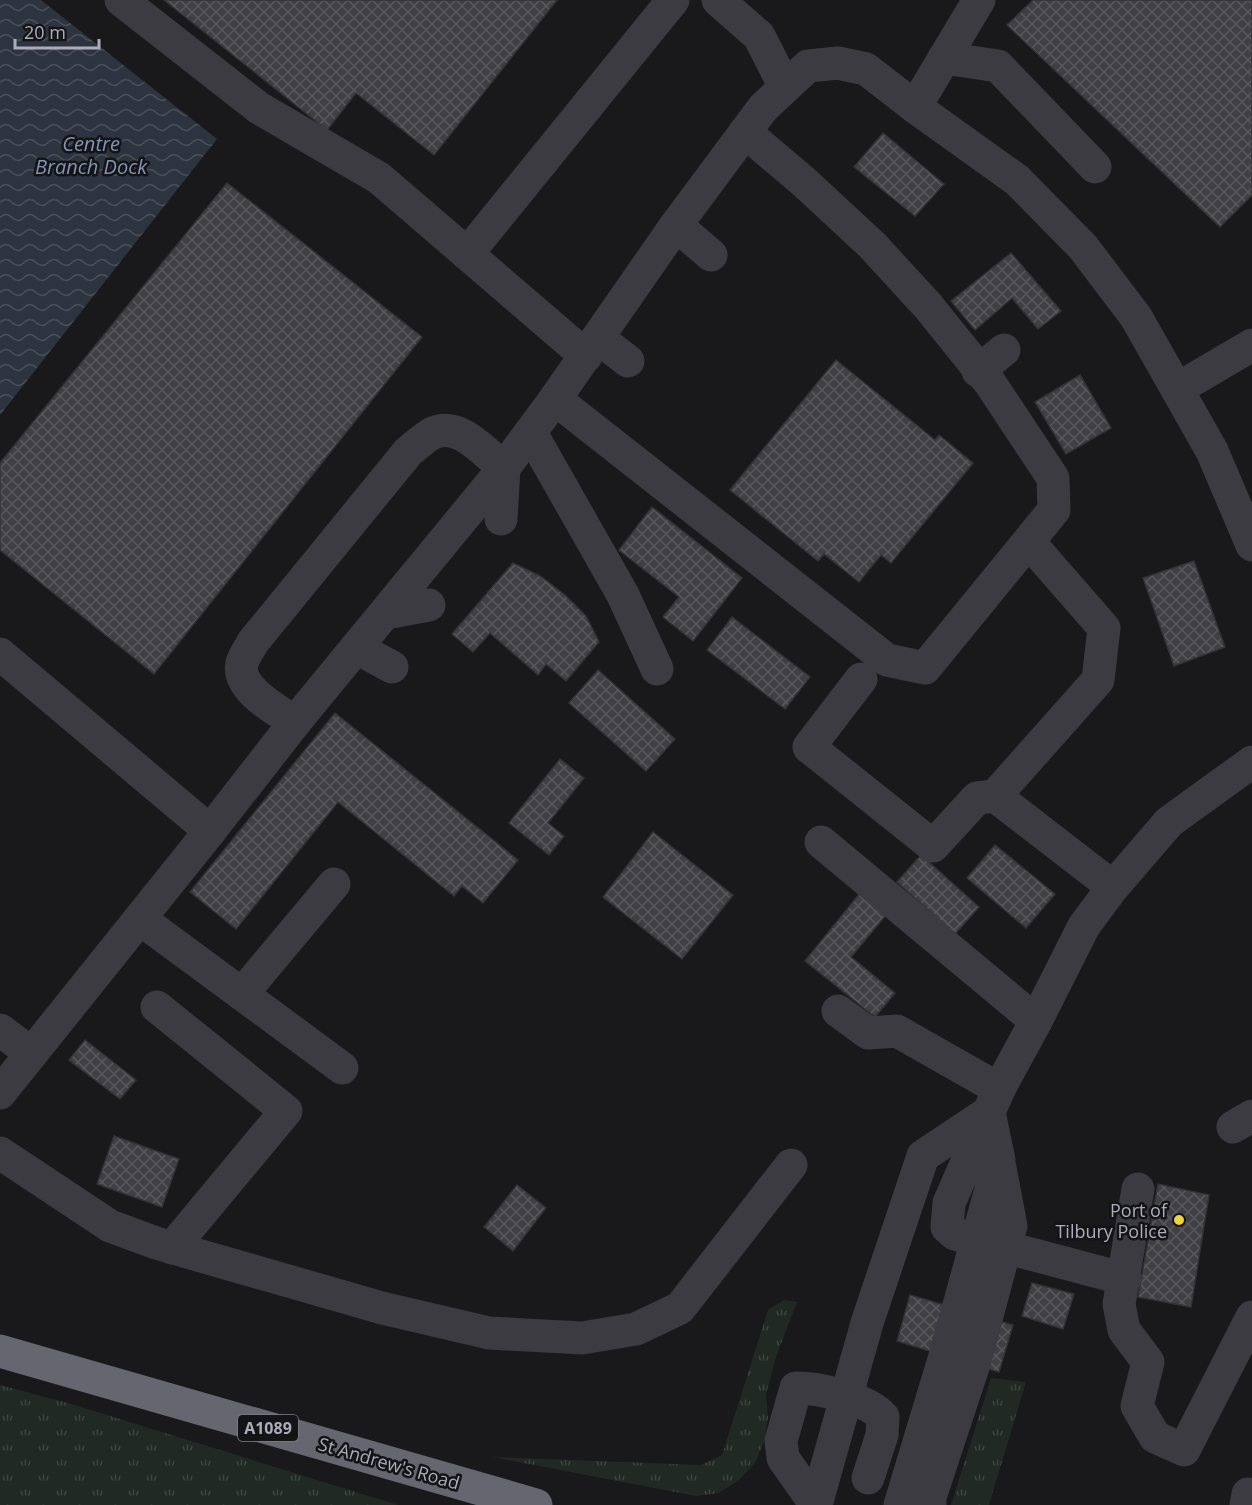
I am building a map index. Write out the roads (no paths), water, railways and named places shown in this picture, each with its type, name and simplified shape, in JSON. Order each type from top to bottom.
[{"type":"highway","name":"St Andrew's Road","points":[[0,1351],[536,1505]]},
{"type":"street","points":[[121,0],[259,108],[379,178],[467,254],[592,346],[628,361]]},
{"type":"street","points":[[467,254],[673,0]]},
{"type":"street","points":[[718,0],[759,36],[785,87]]},
{"type":"street","points":[[915,107],[979,0]]},
{"type":"street","points":[[944,58],[998,66],[1095,168]]},
{"type":"street","points":[[0,1093],[295,722],[504,468],[531,433],[676,225],[763,108],[808,66],[838,63],[866,69],[1017,180],[1083,247],[1136,317],[1177,389],[1212,451],[1252,545]]},
{"type":"street","points":[[555,399],[887,660],[925,668],[1054,510],[1053,478],[990,382],[978,371],[928,306],[872,245],[804,182],[745,132]]},
{"type":"street","points":[[676,225],[711,255]]},
{"type":"street","points":[[1177,389],[1252,345]]},
{"type":"street","points":[[978,371],[1004,350]]},
{"type":"street","points":[[295,722],[263,701],[244,681],[242,663],[253,642],[408,452],[432,433],[447,429],[461,433],[504,468]]},
{"type":"street","points":[[531,433],[623,595],[657,669]]},
{"type":"street","points":[[501,519],[504,468]]},
{"type":"street","points":[[861,678],[809,747],[933,846],[977,798],[995,796],[1098,680],[1104,628],[1029,542]]},
{"type":"street","points":[[386,613],[429,605]]},
{"type":"street","points":[[357,648],[392,667]]},
{"type":"street","points":[[0,654],[210,831]]},
{"type":"street","points":[[1125,1279],[954,1234],[947,1227],[949,1203],[994,1100],[1084,926],[1113,887],[1169,822],[1252,762]]},
{"type":"street","points":[[995,796],[1113,887]]},
{"type":"street","points":[[821,842],[1036,1021]]},
{"type":"street","points":[[242,994],[334,884]]},
{"type":"street","points":[[140,919],[342,1068]]},
{"type":"street","points":[[157,1007],[286,1111],[172,1248]]},
{"type":"street","points":[[827,1466],[868,1478],[911,1500],[945,1356],[991,1245],[999,1160],[994,1100],[897,1031],[868,1033],[838,1011]]},
{"type":"street","points":[[0,1030],[32,1053]]},
{"type":"street","points":[[816,1505],[867,1323],[923,1156],[994,1100]]},
{"type":"street","points":[[0,1153],[110,1226],[172,1248],[382,1308],[489,1333],[582,1338],[636,1329],[680,1308],[791,1165]]},
{"type":"street","points":[[1138,1189],[1125,1279],[1119,1304],[1124,1330],[1148,1362],[1137,1406],[1155,1437],[1184,1450],[1252,1317]]},
{"type":"street","points":[[816,1505],[783,1458],[781,1441],[796,1388],[813,1388],[846,1398],[875,1408],[884,1417],[882,1435],[868,1478]]},
{"type":"water","name":"Centre Branch Dock","points":[[0,0],[41,0],[217,139],[0,415]]},
{"type":"place","name":"Port of Tilbury Police","points":[[1179,1220]]}]
